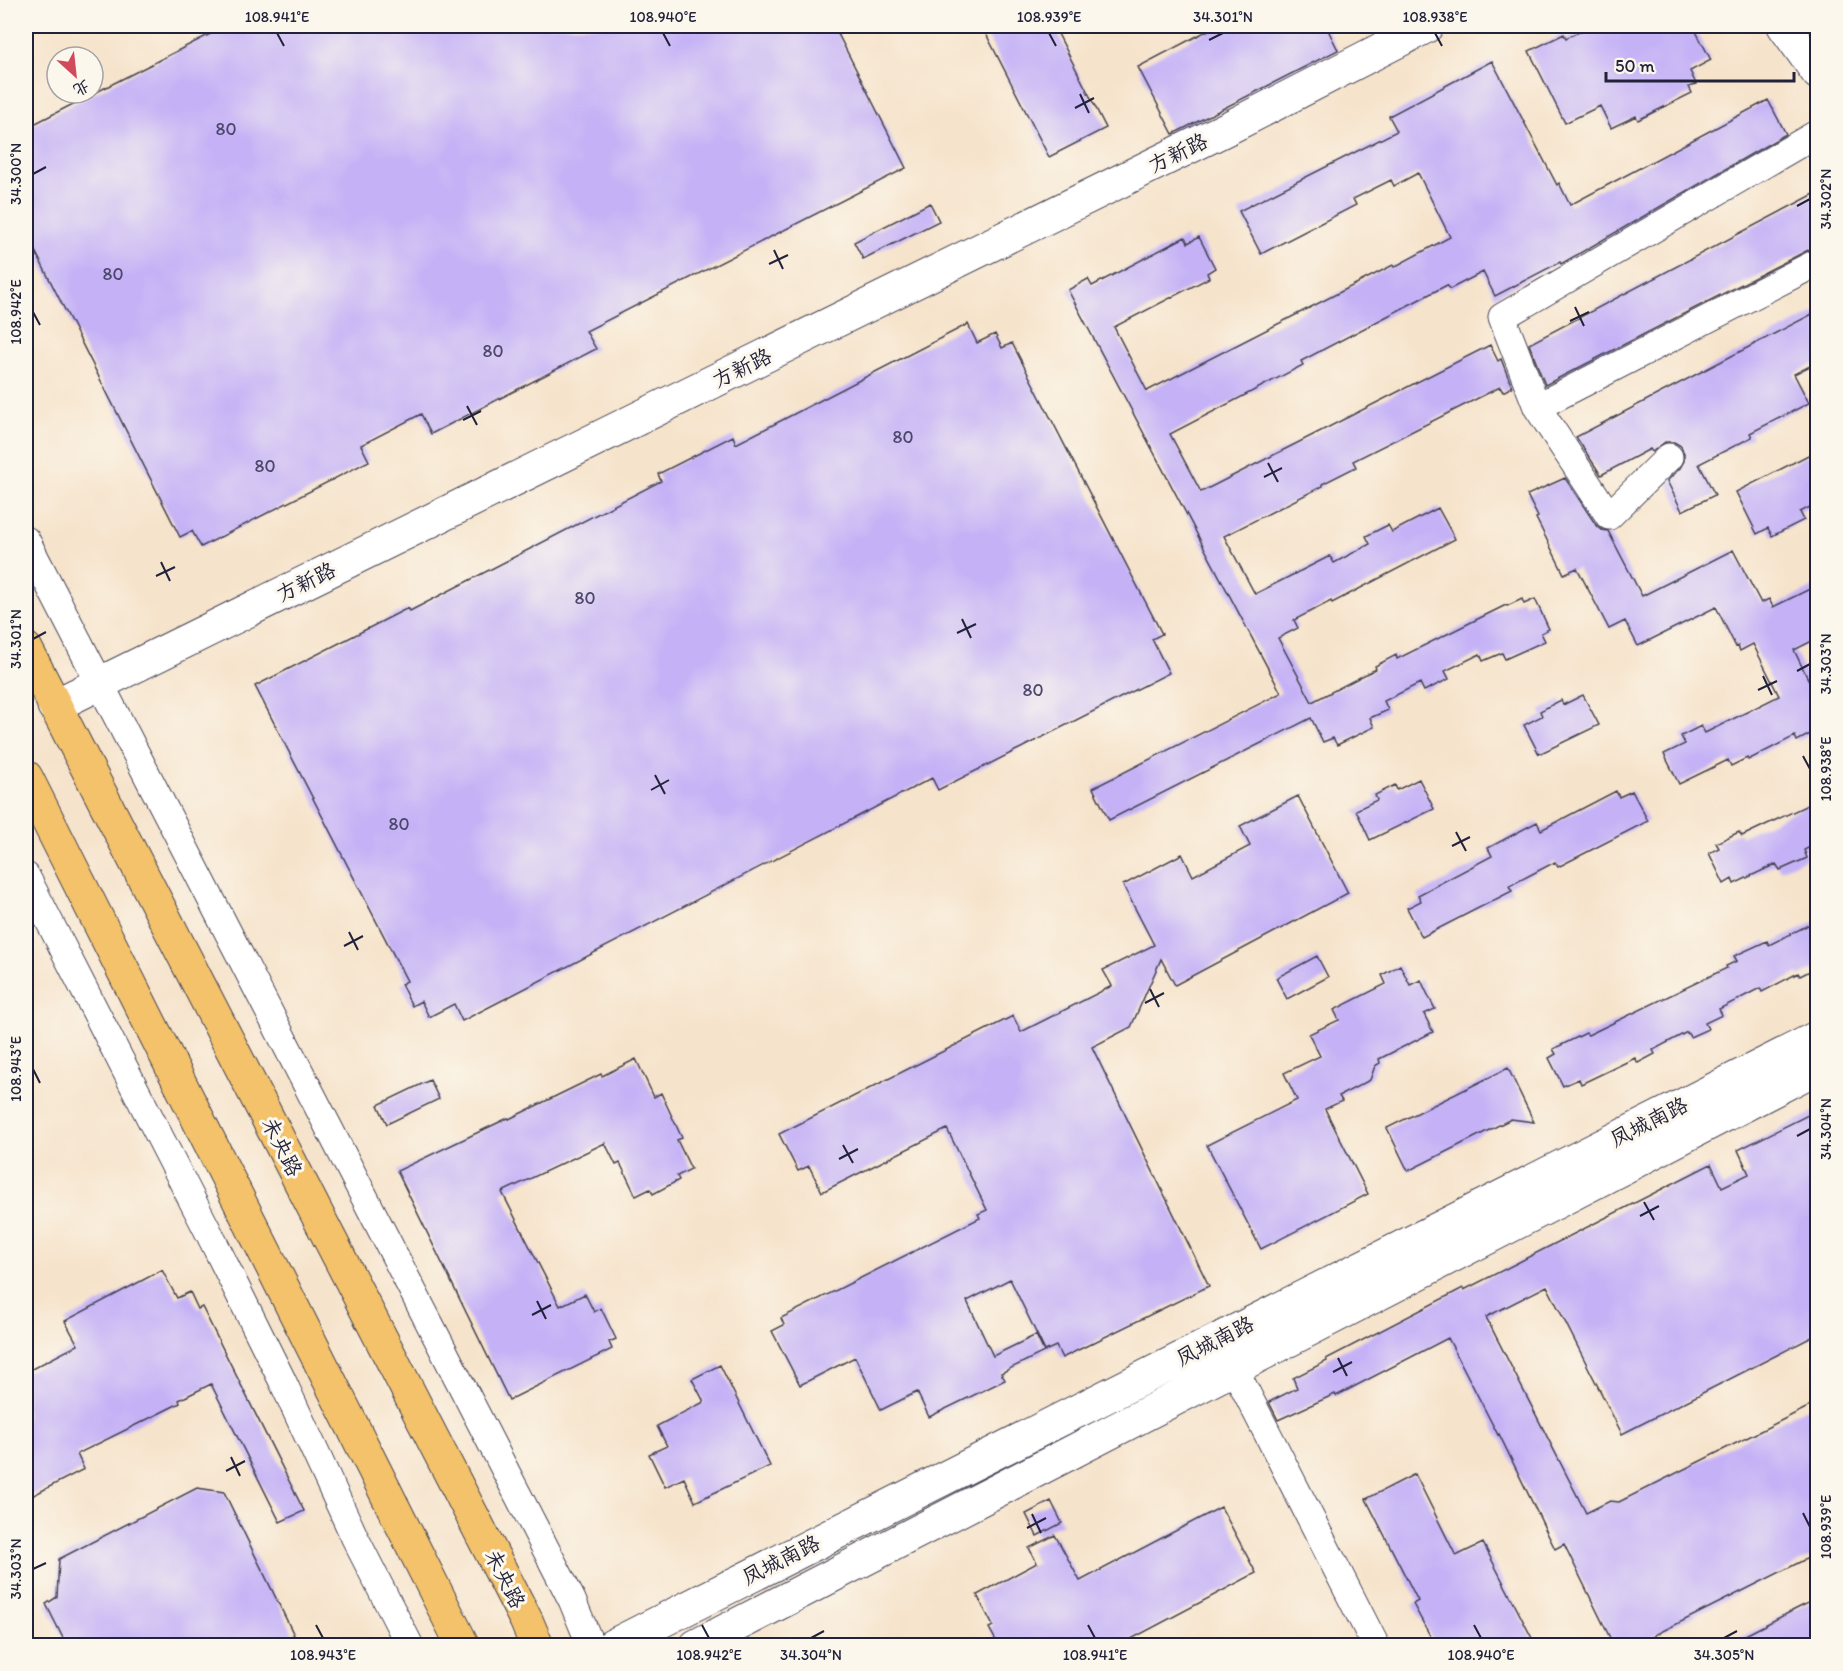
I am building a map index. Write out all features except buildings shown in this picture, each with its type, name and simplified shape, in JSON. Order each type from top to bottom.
[{"type":"main road","name":"未央路","points":[[26,649],[537,1646]]},
{"type":"main road","points":[[26,777],[463,1646]]},
{"type":"street","name":"方新路","points":[[54,706],[1230,127],[1427,26]]},
{"type":"street","points":[[1784,26],[1818,73]]},
{"type":"street","points":[[1669,457],[1609,516],[1538,407],[1502,317],[1818,133]]},
{"type":"street","points":[[1538,407],[1818,262]]},
{"type":"street","points":[[26,540],[572,1600],[591,1646]]},
{"type":"street","points":[[26,876],[282,1380],[355,1538],[410,1646]]},
{"type":"street","name":"凤城南路","points":[[612,1646],[1818,1037]]},
{"type":"street","name":"凤城南路","points":[[696,1646],[1818,1067]]},
{"type":"street","points":[[1234,1368],[1376,1646]]}]
